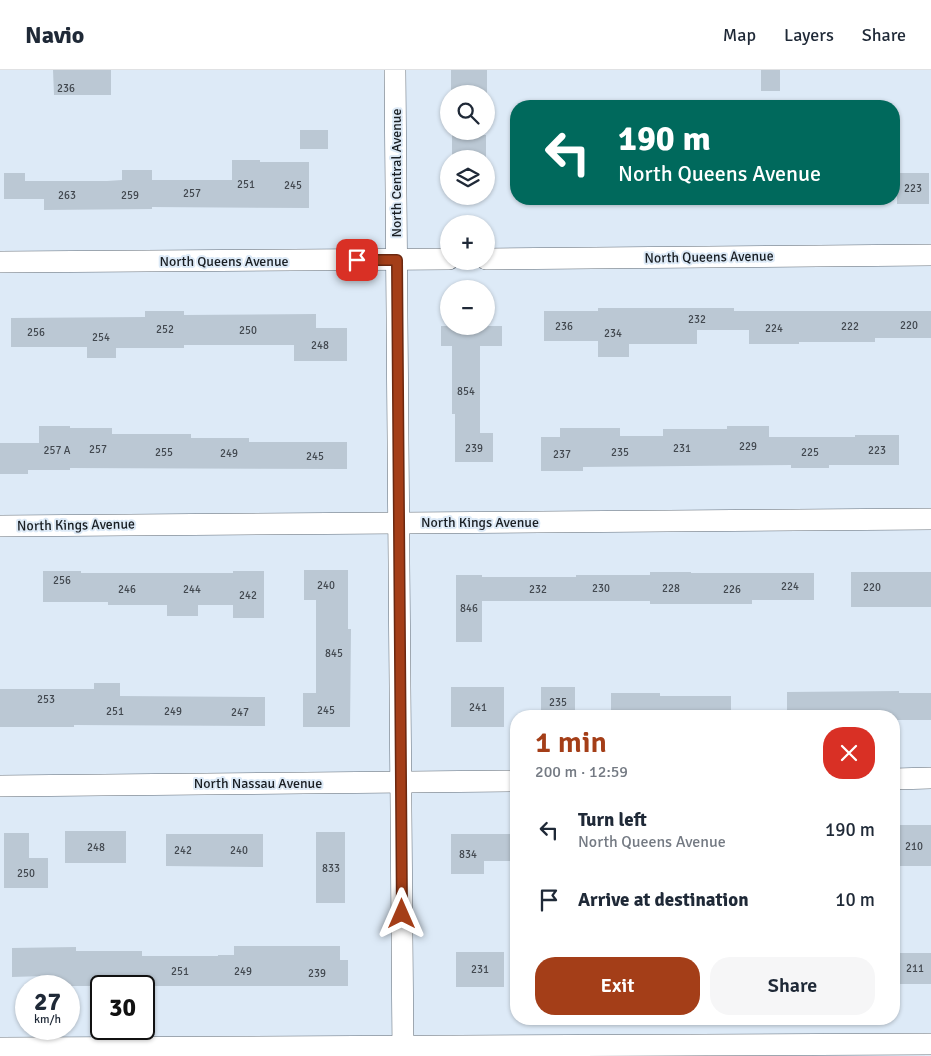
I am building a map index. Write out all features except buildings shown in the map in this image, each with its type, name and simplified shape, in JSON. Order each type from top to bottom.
[{"type":"street","name":"North Central Avenue","points":[[395,70],[403,1051]]},
{"type":"street","name":"North Queens Avenue","points":[[495,259],[931,255]]},
{"type":"street","name":"North Queens Avenue","points":[[0,262],[440,260]]},
{"type":"street","name":"North Kings Avenue","points":[[0,526],[931,519]]},
{"type":"street","points":[[900,779],[931,778]]},
{"type":"street","name":"North Nassau Avenue","points":[[0,786],[510,781]]},
{"type":"street","points":[[0,1048],[403,1051],[931,1044]]},
{"type":"route","points":[[357,260],[397,260],[402,914]]}]
